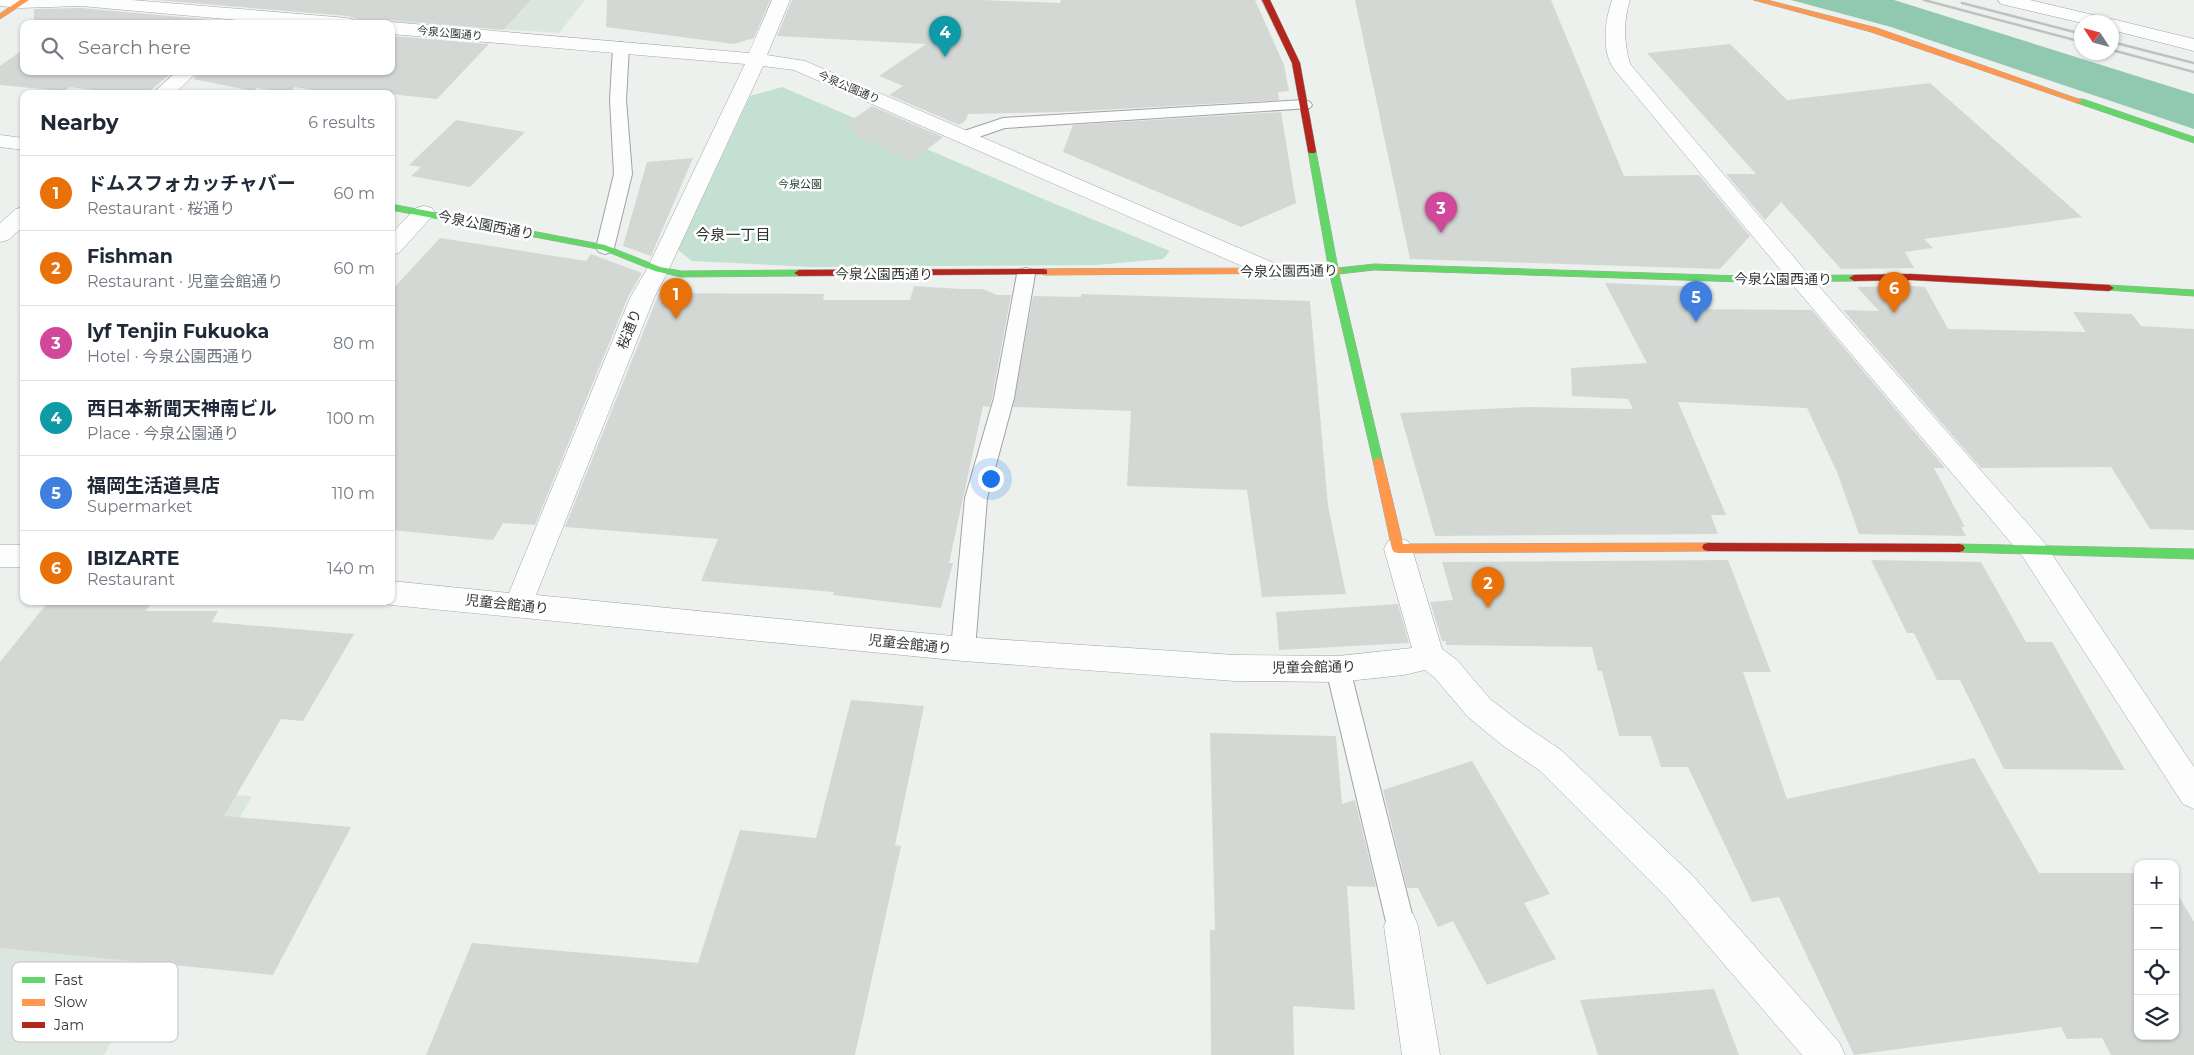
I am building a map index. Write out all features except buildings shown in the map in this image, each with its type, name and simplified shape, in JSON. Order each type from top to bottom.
[{"type":"main road","points":[[1266,0],[1296,63],[1334,271],[1398,549],[1826,546],[2033,548],[2194,554]]},
{"type":"main road","points":[[1758,0],[1874,30],[2194,140]]},
{"type":"main road","points":[[0,16],[22,2]]},
{"type":"main road","name":"今泉公園西通り","points":[[395,208],[605,248],[658,269],[681,274],[1275,272],[1374,268],[1801,280],[1911,277],[2194,293]]},
{"type":"street","points":[[0,1],[81,1],[249,20],[276,0]]},
{"type":"street","name":"桜通り","points":[[518,605],[642,298],[658,269],[756,59],[781,0]]},
{"type":"street","points":[[1621,0],[1617,10],[1615,41],[1621,65],[1801,280],[2033,548],[2194,794]]},
{"type":"street","points":[[2007,0],[2074,16]]},
{"type":"street","points":[[2119,27],[2194,45]]},
{"type":"street","name":"今泉公園通り","points":[[395,28],[756,59],[798,65],[1275,272]]},
{"type":"street","points":[[167,90],[184,75]]},
{"type":"street","points":[[0,142],[20,144]]},
{"type":"street","points":[[395,244],[424,213]]},
{"type":"street","points":[[0,235],[20,218]]},
{"type":"street","points":[[1398,549],[1430,656],[1446,669],[1479,708],[1513,735],[1550,760],[1680,887],[1826,1055]]},
{"type":"street","points":[[0,556],[20,556]]},
{"type":"street","name":"児童会館通り","points":[[395,593],[963,649],[1235,668],[1338,669],[1404,662],[1430,656]]},
{"type":"street","points":[[1401,926],[1422,1055]]},
{"type":"lane","points":[[605,248],[623,174],[618,100],[621,47]]},
{"type":"lane","points":[[964,137],[1003,123],[1304,105]]},
{"type":"lane","points":[[963,649],[976,498],[1004,398],[1026,274]]},
{"type":"lane","points":[[1338,669],[1401,926]]},
{"type":"shaded area","points":[[414,0],[585,0],[559,33],[395,22]]},
{"type":"shaded area","points":[[1791,0],[1894,0],[2074,56],[2074,60],[2085,60],[2194,94],[2194,129],[1891,27]]},
{"type":"shaded area","points":[[0,784],[252,796],[157,962],[12,962],[12,1042],[111,1042],[104,1055],[0,1055]]},
{"type":"green space","name":"今泉公園","points":[[782,87],[1170,251],[1163,259],[1096,265],[812,267],[692,261],[678,250],[750,96]]},
{"type":"railway","points":[[1924,0],[2074,40]]},
{"type":"railway","points":[[1962,3],[2074,32]]},
{"type":"railway","points":[[2119,44],[2194,63]]},
{"type":"railway","points":[[2119,52],[2194,72]]},
{"type":"traffic: fast","points":[[2080,101],[2194,140]]},
{"type":"traffic: fast","points":[[1312,151],[1334,271],[1378,461]]},
{"type":"traffic: fast","points":[[395,208],[605,248],[658,269],[681,274],[799,273]]},
{"type":"traffic: fast","points":[[1337,271],[1374,267],[1743,279],[1854,278]]},
{"type":"traffic: fast","points":[[2109,288],[2194,293]]},
{"type":"traffic: fast","points":[[1959,548],[2194,554]]},
{"type":"traffic: slow","points":[[0,17],[25,0]]},
{"type":"traffic: slow","points":[[1758,0],[1874,30],[2080,101]]},
{"type":"traffic: slow","points":[[1044,272],[1337,271]]},
{"type":"traffic: slow","points":[[1378,461],[1398,549],[1708,547]]},
{"type":"traffic: jam","points":[[1266,0],[1296,63],[1312,151]]},
{"type":"traffic: jam","points":[[799,273],[1044,272]]},
{"type":"traffic: jam","points":[[1854,278],[1911,277],[2109,288]]},
{"type":"traffic: jam","points":[[1708,547],[1959,548]]},
{"type":"place","name":"西日本新聞天神南ビル","points":[[945,57]]},
{"type":"place","name":"lyf Tenjin Fukuoka","points":[[1441,233]]},
{"type":"place","name":"IBIZARTE","points":[[1894,313]]},
{"type":"place","name":"ドムスフォカッチャバー","points":[[676,319]]},
{"type":"place","name":"福岡生活道具店","points":[[1696,322]]},
{"type":"place","name":"Fishman","points":[[1488,608]]},
{"type":"district","name":"今泉一丁目","points":[[733,235]]}]
